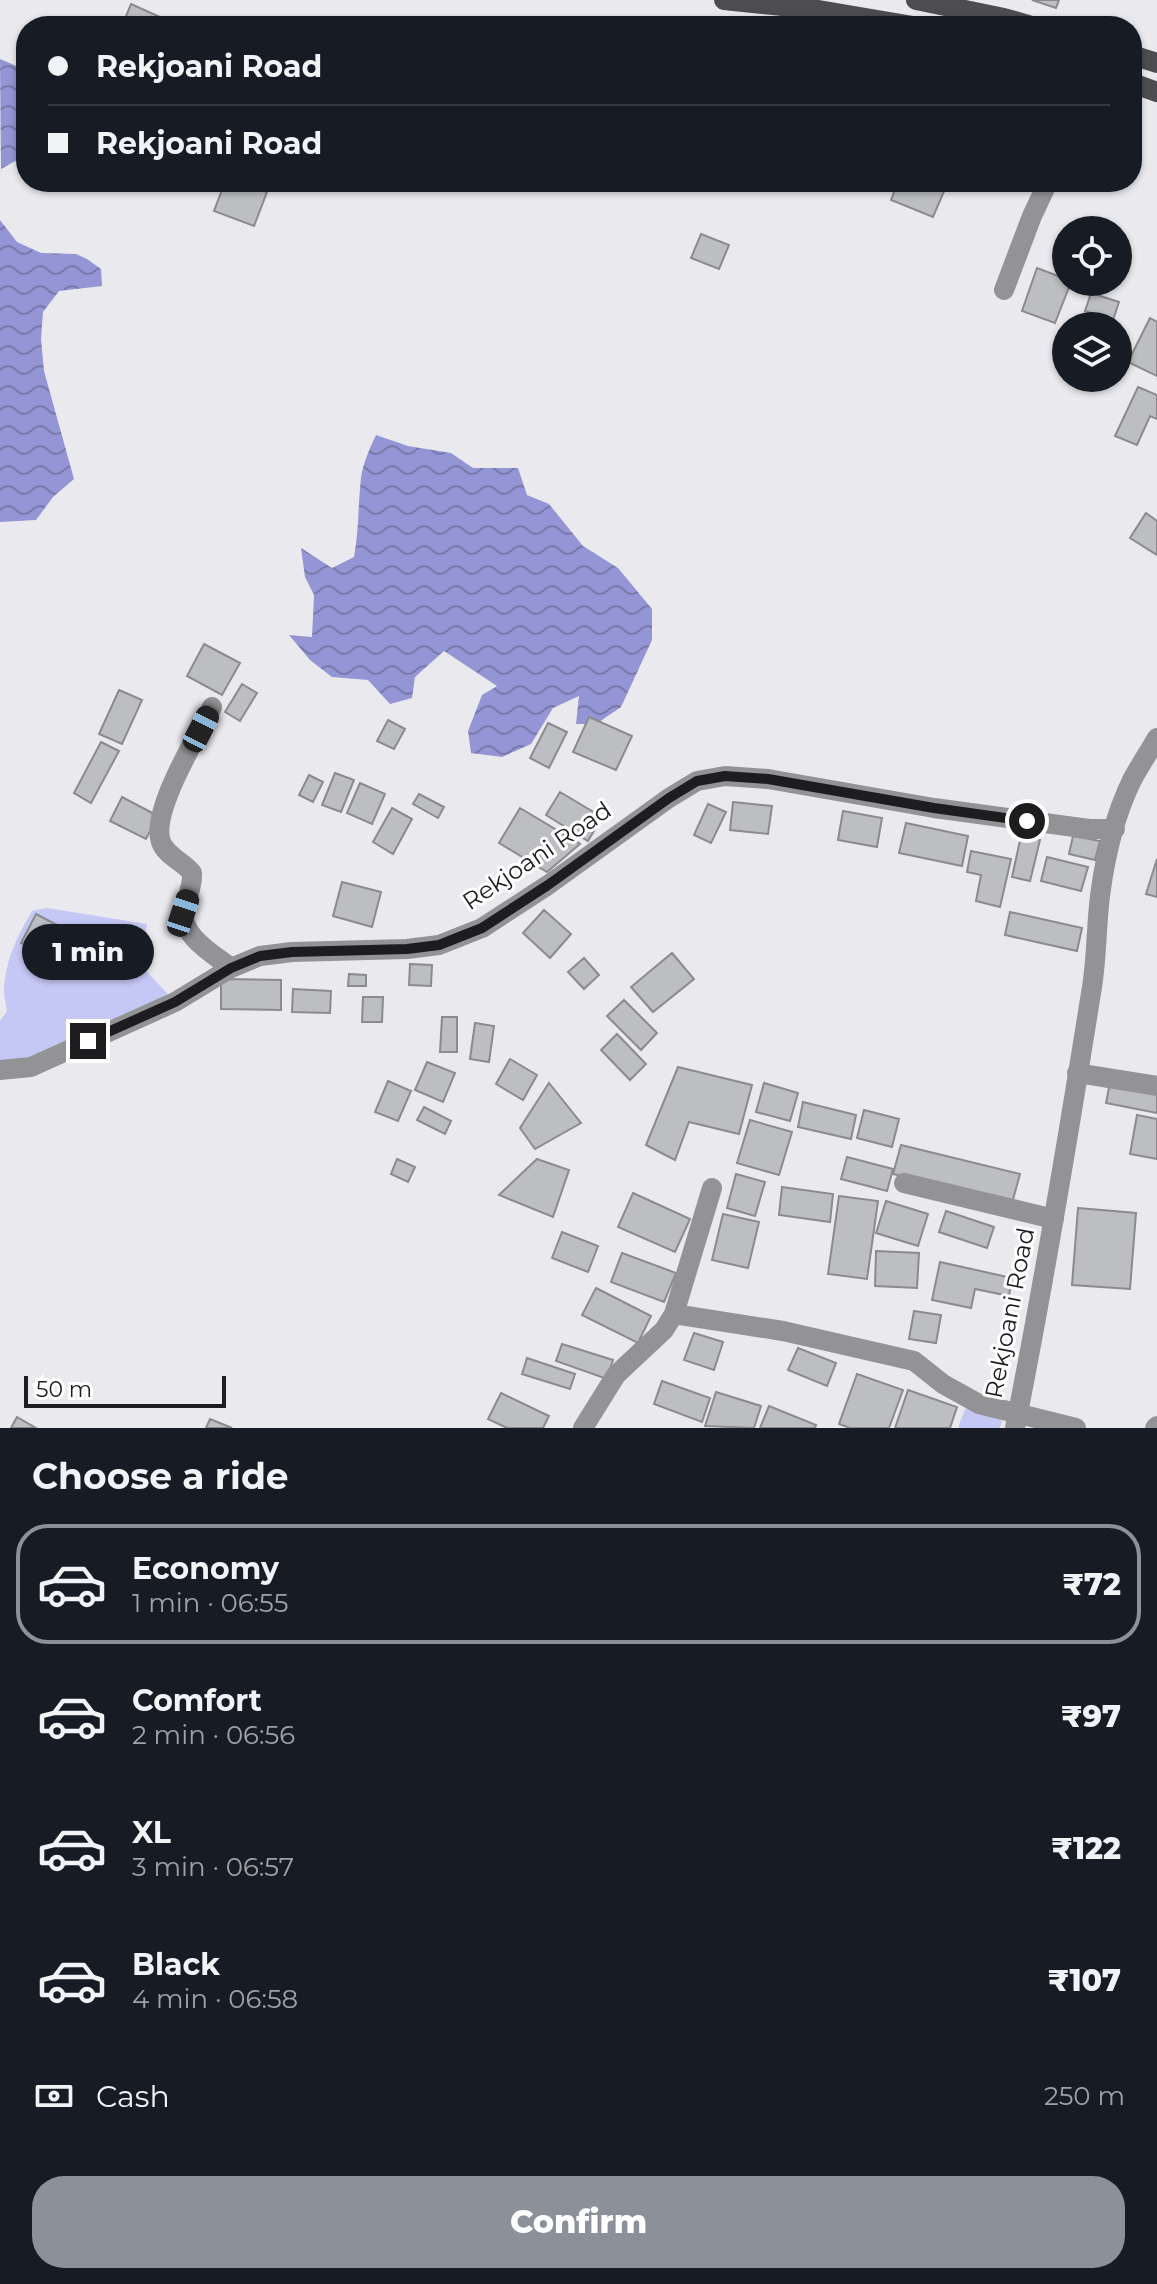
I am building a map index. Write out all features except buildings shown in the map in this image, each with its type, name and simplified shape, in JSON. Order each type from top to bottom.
[{"type":"main road","points":[[724,0],[854,16]]},
{"type":"main road","points":[[916,0],[970,5],[1002,16]]},
{"type":"street","points":[[1004,290],[1043,192]]},
{"type":"street","points":[[212,707],[166,798],[160,841],[192,873],[192,886],[183,913],[186,926],[195,939],[231,968]]},
{"type":"street","name":"Rekjoani Road","points":[[1016,1422],[1092,989],[1100,895],[1115,829],[1133,779],[1157,738]]},
{"type":"street","name":"Rekjoani Road","points":[[0,1070],[31,1067],[175,1002],[231,968],[260,956],[439,945],[482,928],[697,781],[725,776],[768,779],[934,808],[1073,827],[1115,829]]},
{"type":"street","points":[[1077,1073],[1157,1086]]},
{"type":"street","points":[[904,1183],[1054,1219]]},
{"type":"street","points":[[583,1428],[616,1375],[664,1330],[674,1314],[712,1188]]},
{"type":"street","points":[[674,1314],[783,1331],[914,1361],[943,1384],[1016,1422],[1076,1428]]},
{"type":"shaded area","points":[[47,908],[147,924],[140,964],[175,1002],[0,1070],[0,1021],[7,1011],[4,992],[9,960],[32,911]]},
{"type":"shaded area","points":[[965,1409],[995,1415],[1002,1421],[1000,1428],[958,1428]]},
{"type":"water","points":[[0,59],[16,66],[16,161],[1,169]]},
{"type":"water","points":[[0,220],[17,242],[41,253],[76,254],[101,269],[102,286],[59,291],[43,312],[41,339],[44,371],[74,479],[53,497],[36,520],[0,522]]},
{"type":"water","points":[[376,435],[408,446],[451,453],[473,468],[518,468],[527,495],[549,504],[583,546],[618,568],[652,609],[652,640],[621,707],[596,724],[576,724],[579,696],[553,708],[531,744],[502,757],[471,753],[468,731],[482,695],[497,686],[444,651],[415,677],[412,698],[390,704],[368,680],[332,677],[310,660],[289,635],[312,637],[314,595],[305,577],[301,548],[332,568],[354,557],[362,472]]},
{"type":"route","points":[[88,1041],[175,1002],[231,968],[260,956],[439,945],[482,928],[697,781],[725,776],[768,779],[1027,821]]}]
